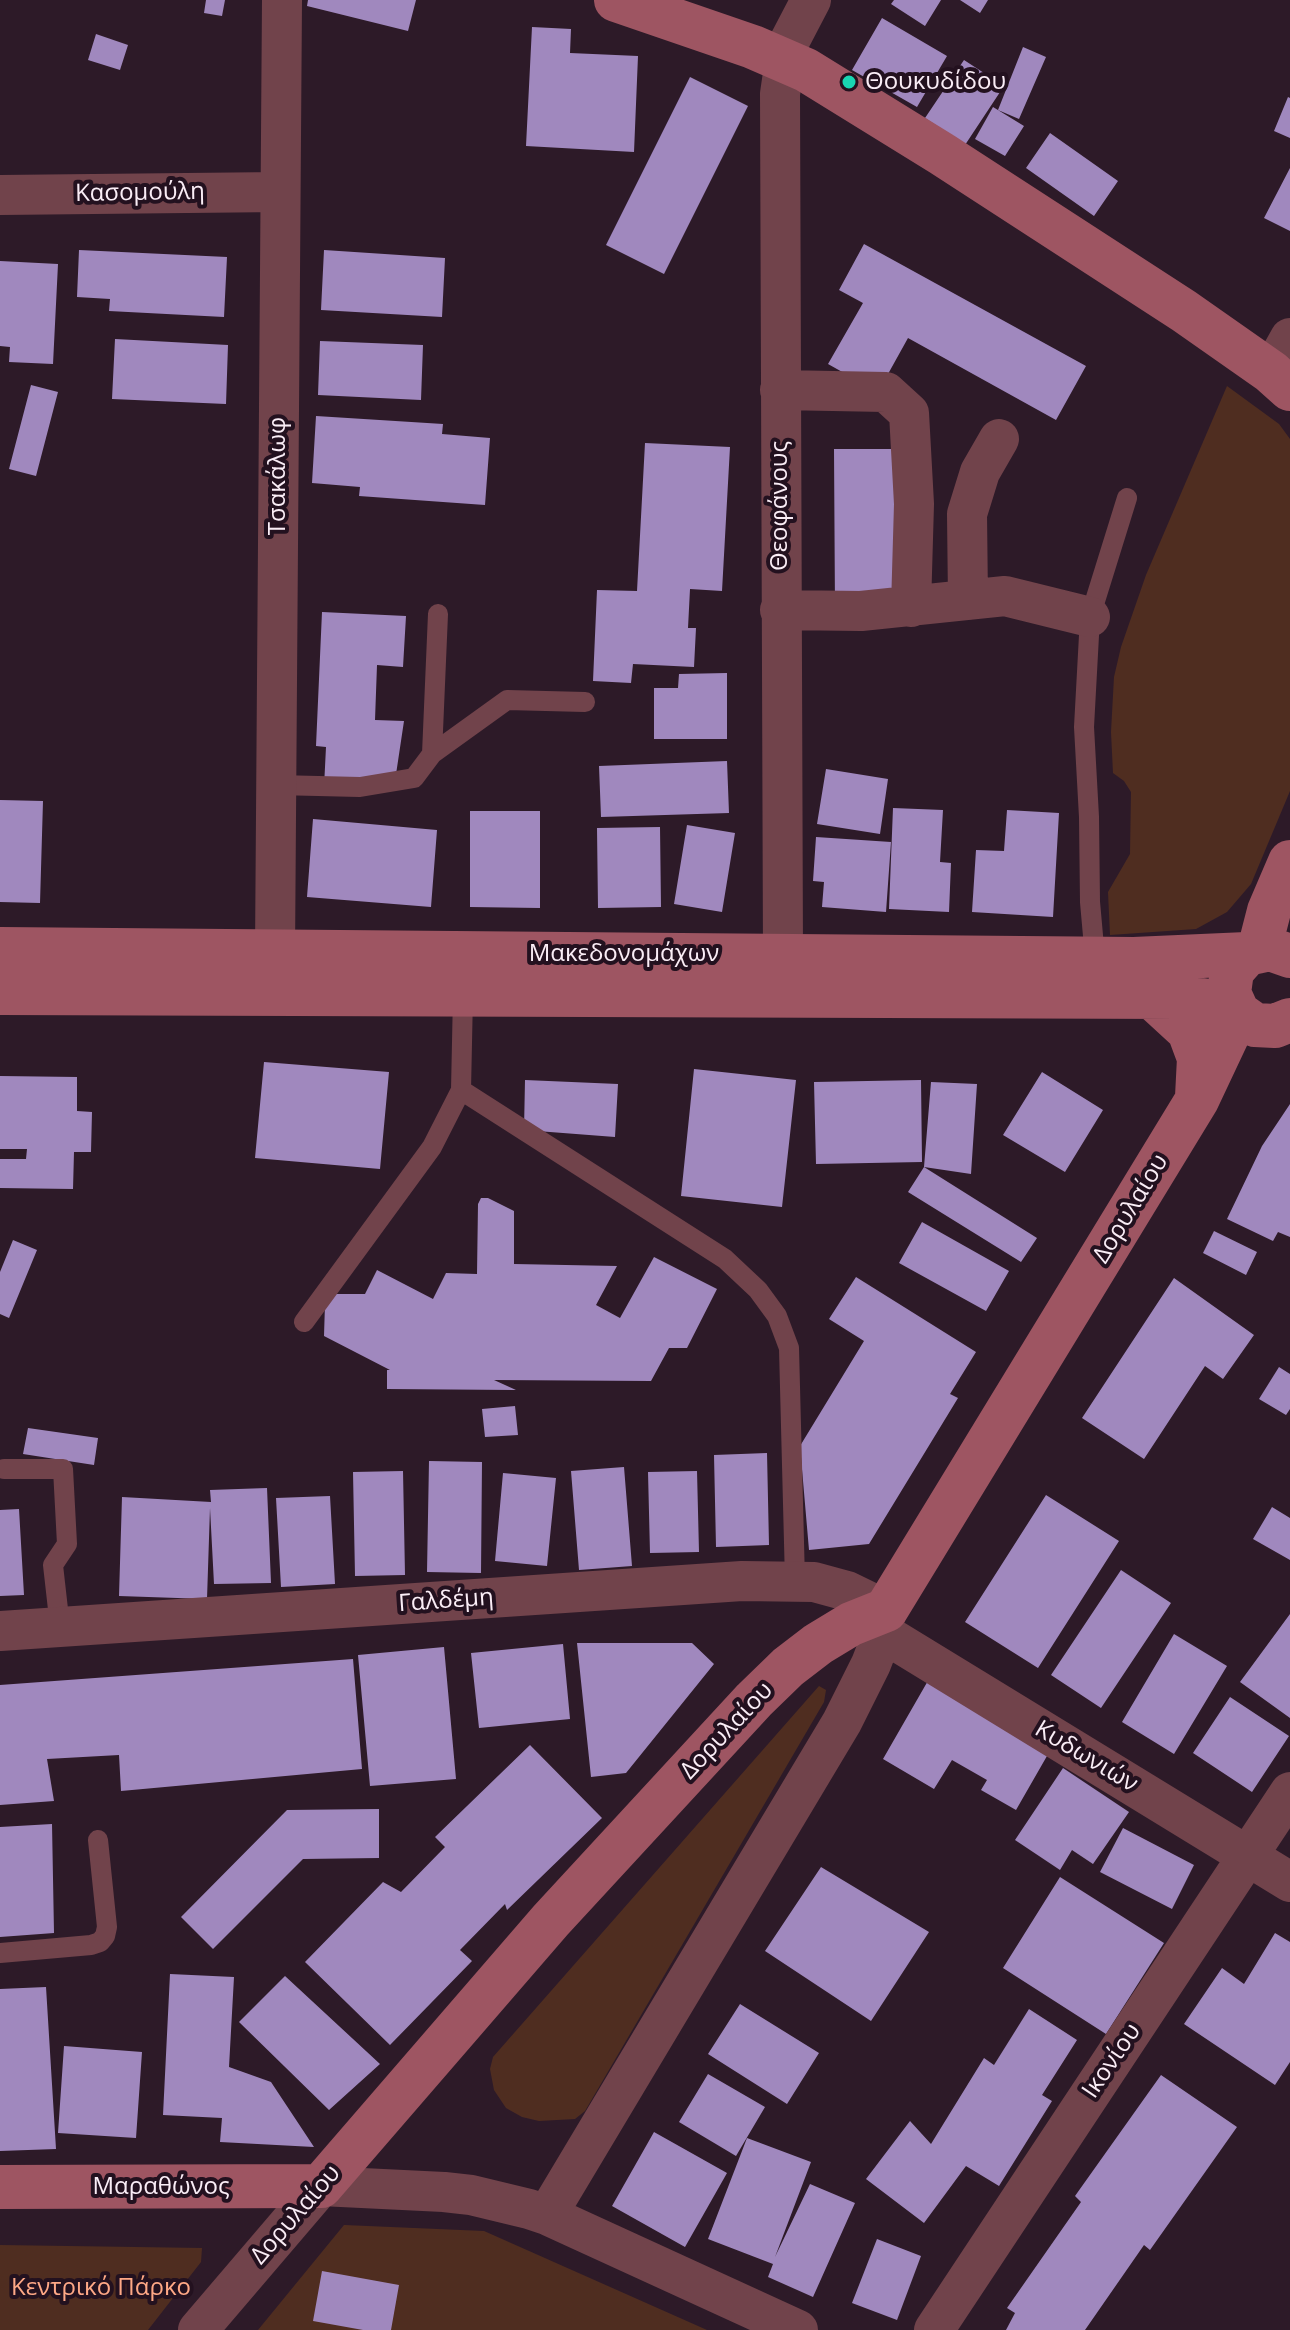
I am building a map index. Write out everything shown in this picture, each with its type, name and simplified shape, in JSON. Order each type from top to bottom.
[{"type":"street","name":"Τσακάλωφ","points":[[275,952],[282,0]]},
{"type":"street","points":[[616,0],[784,59],[839,89],[1184,311],[1284,366]]},
{"type":"street","name":"Θεοφάνους","points":[[783,954],[779,122],[784,59],[792,33],[811,0]]},
{"type":"street","name":"Κασομούλη","points":[[0,195],[280,192]]},
{"type":"street","points":[[780,390],[886,392],[909,413],[914,504],[911,607]]},
{"type":"street","points":[[968,600],[967,514],[980,472],[999,439]]},
{"type":"street","points":[[780,610],[861,611],[1005,596],[1090,617]]},
{"type":"street","points":[[1256,1016],[1229,993],[1232,971],[1265,953],[1269,911],[1290,862]]},
{"type":"street","name":"Μακεδονομάχων","points":[[0,949],[1186,959],[1265,953]]},
{"type":"street","name":"Μακεδονομάχων","points":[[0,993],[1152,997],[1188,998],[1256,1016]]},
{"type":"street","points":[[1152,997],[1189,1031],[1199,1058],[1197,1100]]},
{"type":"street","name":"Δορυλαίου","points":[[198,2330],[551,1920],[754,1700],[788,1667],[851,1624],[884,1622],[1197,1100],[1256,1016]]},
{"type":"street","name":"Γαλδέμη","points":[[0,1631],[742,1581],[814,1582],[847,1591],[884,1622]]},
{"type":"street","points":[[547,2215],[842,1722],[871,1664],[884,1622]]},
{"type":"street","name":"Κυδωνιών","points":[[884,1622],[1290,1882]]},
{"type":"street","name":"Ικονίου","points":[[934,2330],[1290,1792]]},
{"type":"street","points":[[321,2186],[404,2188],[471,2195],[547,2215],[798,2330]]},
{"type":"street","name":"Μαραθώνος","points":[[0,2187],[321,2186]]},
{"type":"lane","points":[[1095,958],[1084,727],[1090,617],[1127,498]]},
{"type":"lane","points":[[432,754],[438,614]]},
{"type":"lane","points":[[276,785],[360,787],[414,778],[432,754],[507,700],[585,702]]},
{"type":"lane","points":[[304,1322],[432,1147],[461,1090],[463,995]]},
{"type":"lane","points":[[461,1090],[716,1252],[745,1276],[770,1305],[789,1348],[795,1581]]},
{"type":"lane","points":[[4,1469],[63,1469],[67,1544],[53,1565],[60,1627]]},
{"type":"lane","points":[[0,1953],[100,1942],[107,1927],[98,1840]]},
{"type":"green space","points":[[1227,386],[1279,424],[1290,439],[1290,791],[1251,884],[1227,912],[1196,929],[1110,935],[1108,892],[1130,854],[1131,792],[1124,781],[1113,773],[1111,732],[1114,677],[1146,575]]},
{"type":"green space","points":[[819,1686],[826,1690],[824,1702],[585,2111],[575,2119],[539,2121],[522,2117],[506,2108],[494,2090],[490,2069],[493,2057]]},
{"type":"green space","points":[[344,2225],[484,2231],[707,2330],[258,2330]]},
{"type":"green space","name":"Κεντρικό Πάρκο","points":[[0,2245],[202,2248],[201,2262],[148,2330],[0,2330]]},
{"type":"building","points":[[206,0],[225,0],[222,16],[204,13]]},
{"type":"building","points":[[308,0],[416,0],[408,31],[307,6]]},
{"type":"building","points":[[894,0],[941,0],[925,26],[891,4]]},
{"type":"building","points":[[960,0],[988,0],[980,13]]},
{"type":"building","points":[[882,18],[947,56],[917,107],[852,70]]},
{"type":"building","points":[[532,27],[571,29],[570,53],[638,56],[634,152],[526,146]]},
{"type":"building","points":[[96,34],[128,45],[120,70],[88,60]]},
{"type":"building","points":[[1023,47],[1046,57],[1019,119],[998,110]]},
{"type":"building","points":[[964,60],[1004,86],[965,145],[925,118]]},
{"type":"building","points":[[690,77],[748,106],[664,274],[606,245]]},
{"type":"building","points":[[1290,98],[1290,138],[1274,131]]},
{"type":"building","points":[[993,107],[1024,126],[1005,156],[975,139]]},
{"type":"building","points":[[1050,133],[1118,181],[1094,216],[1026,168]]},
{"type":"building","points":[[1290,168],[1290,231],[1264,218]]},
{"type":"building","points":[[864,244],[1086,366],[1056,420],[908,338],[878,392],[828,364],[863,303],[839,290]]},
{"type":"building","points":[[79,250],[227,257],[224,317],[109,311],[110,299],[77,297]]},
{"type":"building","points":[[324,250],[445,258],[442,317],[321,310]]},
{"type":"building","points":[[0,261],[58,264],[53,364],[9,362],[10,347],[0,346]]},
{"type":"building","points":[[115,339],[228,345],[226,404],[112,399]]},
{"type":"building","points":[[320,341],[423,345],[421,400],[318,395]]},
{"type":"building","points":[[31,385],[58,392],[36,476],[9,469]]},
{"type":"building","points":[[316,416],[443,424],[442,434],[490,438],[485,505],[359,496],[360,487],[312,483]]},
{"type":"building","points":[[645,443],[730,447],[722,591],[690,589],[688,628],[696,628],[694,667],[633,664],[631,683],[593,681],[597,590],[637,591]]},
{"type":"building","points":[[834,449],[904,449],[892,608],[835,611]]},
{"type":"building","points":[[322,612],[406,616],[403,667],[377,665],[375,720],[404,721],[395,781],[324,787],[326,747],[316,746]]},
{"type":"building","points":[[727,673],[727,739],[654,739],[654,688],[678,688],[679,674]]},
{"type":"building","points":[[727,761],[729,813],[601,817],[599,766]]},
{"type":"building","points":[[826,769],[888,779],[880,834],[817,824]]},
{"type":"building","points":[[0,800],[43,801],[40,903],[0,902]]},
{"type":"building","points":[[893,808],[943,810],[940,862],[951,863],[949,912],[889,909]]},
{"type":"building","points":[[1007,810],[1059,813],[1053,917],[972,912],[976,850],[1004,851]]},
{"type":"building","points":[[470,811],[540,811],[540,908],[470,907]]},
{"type":"building","points":[[313,819],[437,830],[431,907],[307,897]]},
{"type":"building","points":[[687,825],[735,833],[722,912],[674,904]]},
{"type":"building","points":[[660,827],[661,907],[598,908],[597,828]]},
{"type":"building","points":[[816,837],[891,842],[886,912],[822,907],[824,882],[813,881]]},
{"type":"building","points":[[264,1062],[389,1072],[380,1169],[255,1158]]},
{"type":"building","points":[[694,1069],[796,1080],[782,1207],[681,1196]]},
{"type":"building","points":[[1042,1072],[1103,1110],[1065,1172],[1003,1135]]},
{"type":"building","points":[[0,1076],[77,1077],[77,1111],[92,1112],[91,1152],[74,1152],[73,1189],[0,1188],[0,1159],[26,1159],[27,1149],[0,1149]]},
{"type":"building","points":[[525,1080],[618,1084],[615,1137],[524,1130]]},
{"type":"building","points":[[921,1080],[922,1162],[816,1164],[814,1082]]},
{"type":"building","points":[[931,1082],[977,1084],[971,1174],[924,1167]]},
{"type":"building","points":[[1290,1104],[1290,1237],[1278,1232],[1273,1241],[1227,1219],[1262,1146]]},
{"type":"building","points":[[924,1167],[1037,1238],[1021,1262],[908,1192]]},
{"type":"building","points":[[481,1198],[488,1198],[514,1211],[514,1264],[617,1266],[596,1305],[620,1318],[654,1257],[717,1289],[687,1348],[669,1348],[651,1381],[494,1380],[516,1390],[387,1389],[387,1370],[390,1370],[324,1336],[325,1304],[330,1294],[365,1294],[377,1270],[433,1299],[446,1273],[477,1274],[478,1204]]},
{"type":"building","points":[[922,1222],[1009,1271],[986,1311],[899,1263]]},
{"type":"building","points":[[1214,1231],[1257,1252],[1246,1275],[1203,1253]]},
{"type":"building","points":[[13,1240],[37,1250],[9,1318],[0,1314],[0,1272]]},
{"type":"building","points":[[856,1277],[976,1352],[950,1394],[958,1398],[869,1544],[809,1550],[800,1446],[864,1341],[829,1319]]},
{"type":"building","points":[[1174,1278],[1254,1335],[1223,1379],[1205,1366],[1144,1459],[1082,1418]]},
{"type":"building","points":[[1279,1367],[1290,1374],[1290,1409],[1286,1415],[1259,1399]]},
{"type":"building","points":[[515,1406],[518,1435],[485,1437],[482,1409]]},
{"type":"building","points":[[28,1428],[98,1438],[94,1465],[23,1454]]},
{"type":"building","points":[[767,1453],[769,1545],[716,1547],[714,1455]]},
{"type":"building","points":[[429,1461],[482,1462],[481,1573],[427,1572]]},
{"type":"building","points":[[624,1467],[632,1566],[579,1570],[571,1471]]},
{"type":"building","points":[[403,1471],[405,1575],[355,1576],[353,1472]]},
{"type":"building","points":[[697,1471],[699,1552],[650,1553],[648,1472]]},
{"type":"building","points":[[503,1473],[556,1478],[547,1566],[495,1561]]},
{"type":"building","points":[[267,1488],[271,1583],[214,1584],[210,1508],[207,1599],[119,1596],[122,1497],[211,1502],[210,1490]]},
{"type":"building","points":[[1046,1495],[1119,1541],[1038,1668],[965,1622]]},
{"type":"building","points":[[330,1496],[335,1584],[281,1587],[276,1498]]},
{"type":"building","points":[[1272,1507],[1290,1518],[1290,1560],[1253,1539]]},
{"type":"building","points":[[19,1509],[24,1595],[0,1596],[0,1510]]},
{"type":"building","points":[[1121,1570],[1171,1603],[1101,1708],[1051,1675]]},
{"type":"building","points":[[1290,1614],[1290,1718],[1240,1682]]},
{"type":"building","points":[[1174,1634],[1227,1666],[1174,1754],[1122,1722]]},
{"type":"building","points":[[577,1643],[692,1643],[714,1664],[626,1773],[591,1777]]},
{"type":"building","points":[[563,1644],[570,1719],[479,1728],[471,1653]]},
{"type":"building","points":[[444,1647],[456,1779],[370,1786],[358,1655]]},
{"type":"building","points":[[353,1659],[362,1769],[121,1791],[119,1755],[47,1759],[54,1801],[0,1805],[0,1685]]},
{"type":"building","points":[[929,1679],[1051,1749],[1016,1810],[981,1790],[987,1780],[952,1760],[934,1789],[883,1759]]},
{"type":"building","points":[[1230,1697],[1289,1736],[1252,1792],[1193,1753]]},
{"type":"building","points":[[530,1745],[602,1818],[507,1910],[505,1904],[460,1950],[472,1961],[390,2045],[305,1962],[383,1882],[401,1892],[445,1847],[435,1837]]},
{"type":"building","points":[[1063,1768],[1129,1812],[1093,1864],[1072,1850],[1060,1870],[1015,1840]]},
{"type":"building","points":[[379,1809],[379,1858],[303,1859],[213,1949],[181,1917],[287,1810]]},
{"type":"building","points":[[52,1824],[54,1933],[0,1937],[0,1827]]},
{"type":"building","points":[[1123,1828],[1194,1865],[1172,1909],[1100,1872]]},
{"type":"building","points":[[821,1867],[929,1932],[871,2021],[765,1951]]},
{"type":"building","points":[[1060,1877],[1164,1943],[1106,2034],[1003,1968]]},
{"type":"building","points":[[1275,1933],[1290,1942],[1290,2062],[1275,2085],[1184,2024],[1222,1968],[1244,1984]]},
{"type":"building","points":[[170,1974],[234,1977],[229,2067],[271,2082],[314,2147],[220,2142],[222,2118],[163,2115]]},
{"type":"building","points":[[285,1976],[380,2064],[329,2110],[239,2022]]},
{"type":"building","points":[[46,1987],[56,2149],[0,2151],[0,1989]]},
{"type":"building","points":[[740,2004],[819,2053],[787,2104],[708,2054]]},
{"type":"building","points":[[1029,2009],[1077,2040],[1042,2095],[1052,2101],[999,2186],[966,2166],[924,2223],[866,2179],[910,2121],[931,2144],[984,2058],[994,2065]]},
{"type":"building","points":[[64,2046],[142,2052],[136,2138],[58,2133]]},
{"type":"building","points":[[708,2074],[765,2107],[736,2156],[679,2122]]},
{"type":"building","points":[[1161,2075],[1237,2127],[1150,2250],[1144,2245],[1085,2330],[1006,2330],[1015,2313],[1007,2308],[1081,2202],[1075,2196]]},
{"type":"building","points":[[654,2132],[727,2173],[685,2247],[612,2206]]},
{"type":"building","points":[[747,2138],[811,2162],[775,2257],[810,2184],[855,2203],[813,2297],[768,2277],[773,2264],[708,2239]]},
{"type":"building","points":[[877,2239],[921,2256],[897,2320],[852,2303]]},
{"type":"building","points":[[322,2271],[399,2285],[391,2330],[363,2330],[313,2321]]},
{"type":"place","name":"Θουκυδίδου","points":[[849,82]]}]
